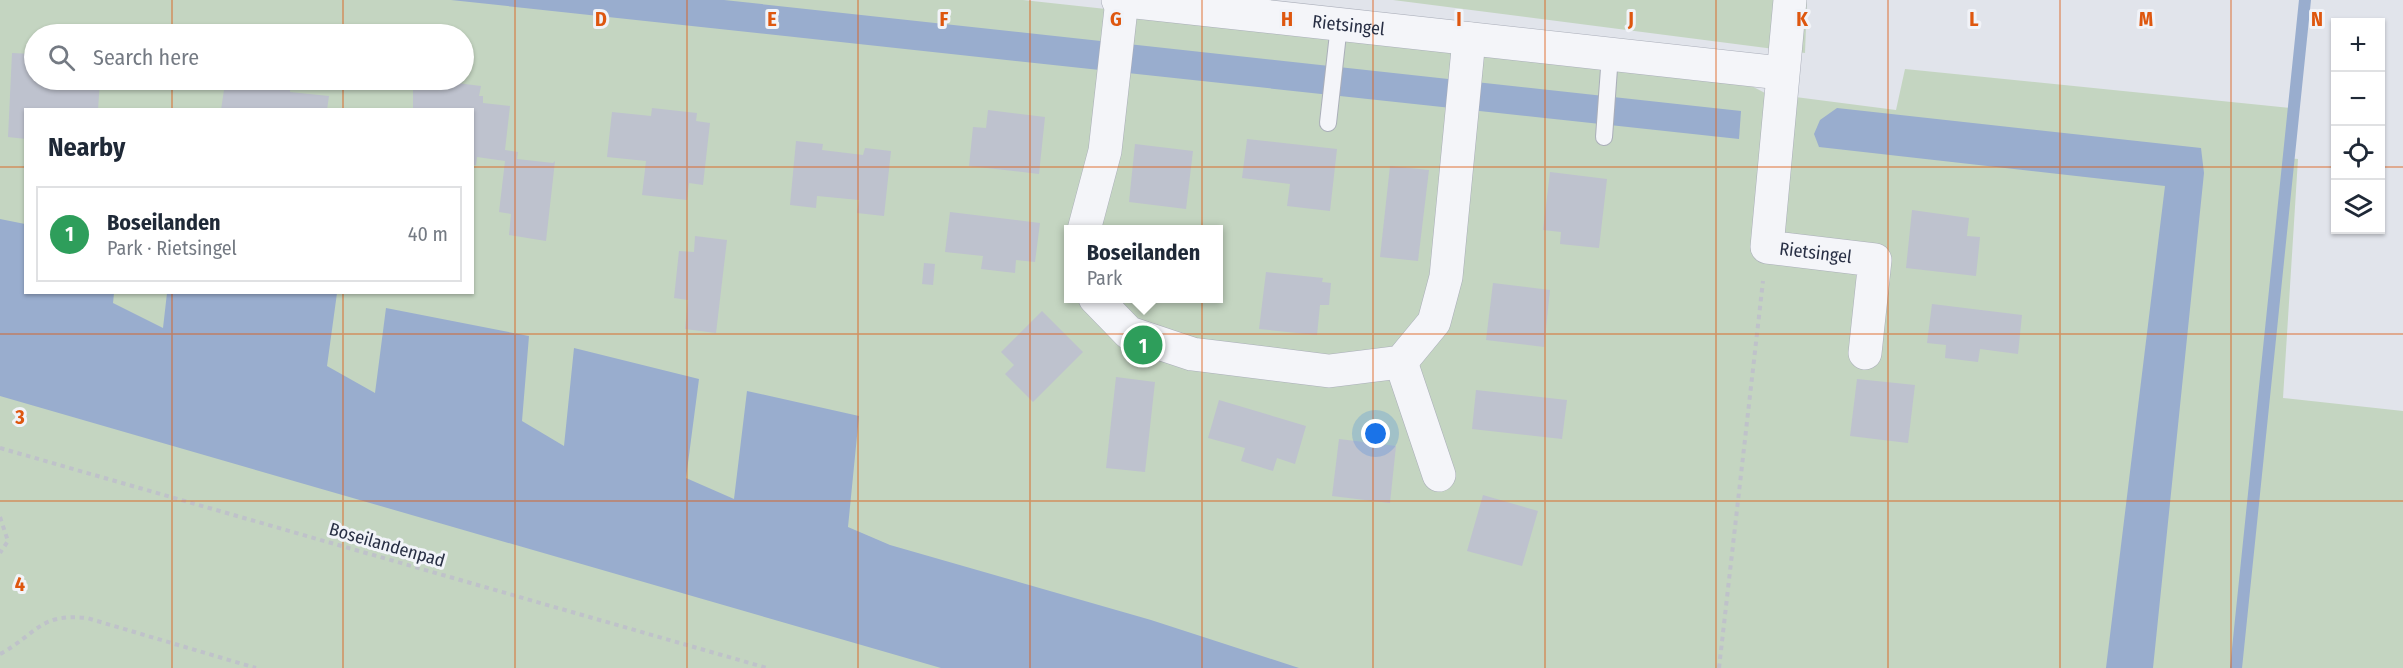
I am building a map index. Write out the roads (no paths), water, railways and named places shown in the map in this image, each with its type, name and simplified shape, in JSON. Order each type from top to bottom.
[{"type":"street","name":"Rietsingel","points":[[1085,225],[1104,151],[1114,75],[1120,0],[1782,73]]},
{"type":"street","name":"Rietsingel","points":[[1790,0],[1767,248],[1875,260],[1865,353]]},
{"type":"street","points":[[1100,303],[1129,333],[1192,354],[1329,371],[1401,362],[1434,322],[1446,277],[1468,39]]},
{"type":"street","points":[[1401,362],[1438,475]]},
{"type":"lane","points":[[1328,123],[1339,25]]},
{"type":"lane","points":[[1604,137],[1610,55]]},
{"type":"water","points":[[451,0],[724,0],[1741,111],[1739,139]]},
{"type":"water","points":[[1837,108],[2201,148],[2204,173],[2153,668],[2106,668],[2165,186],[1819,147],[1814,134],[1820,120]]},
{"type":"water","points":[[0,219],[24,224],[24,294],[114,294],[113,303],[163,328],[167,294],[337,294],[327,366],[375,393],[386,308],[529,336],[522,421],[564,446],[574,348],[699,379],[686,478],[734,499],[747,391],[859,416],[848,527],[890,545],[1151,620],[1299,668],[941,668],[0,396]]},
{"type":"waterway","points":[[2236,668],[2305,0]]},
{"type":"place","name":"Boseilanden","points":[[1143,345]]}]
